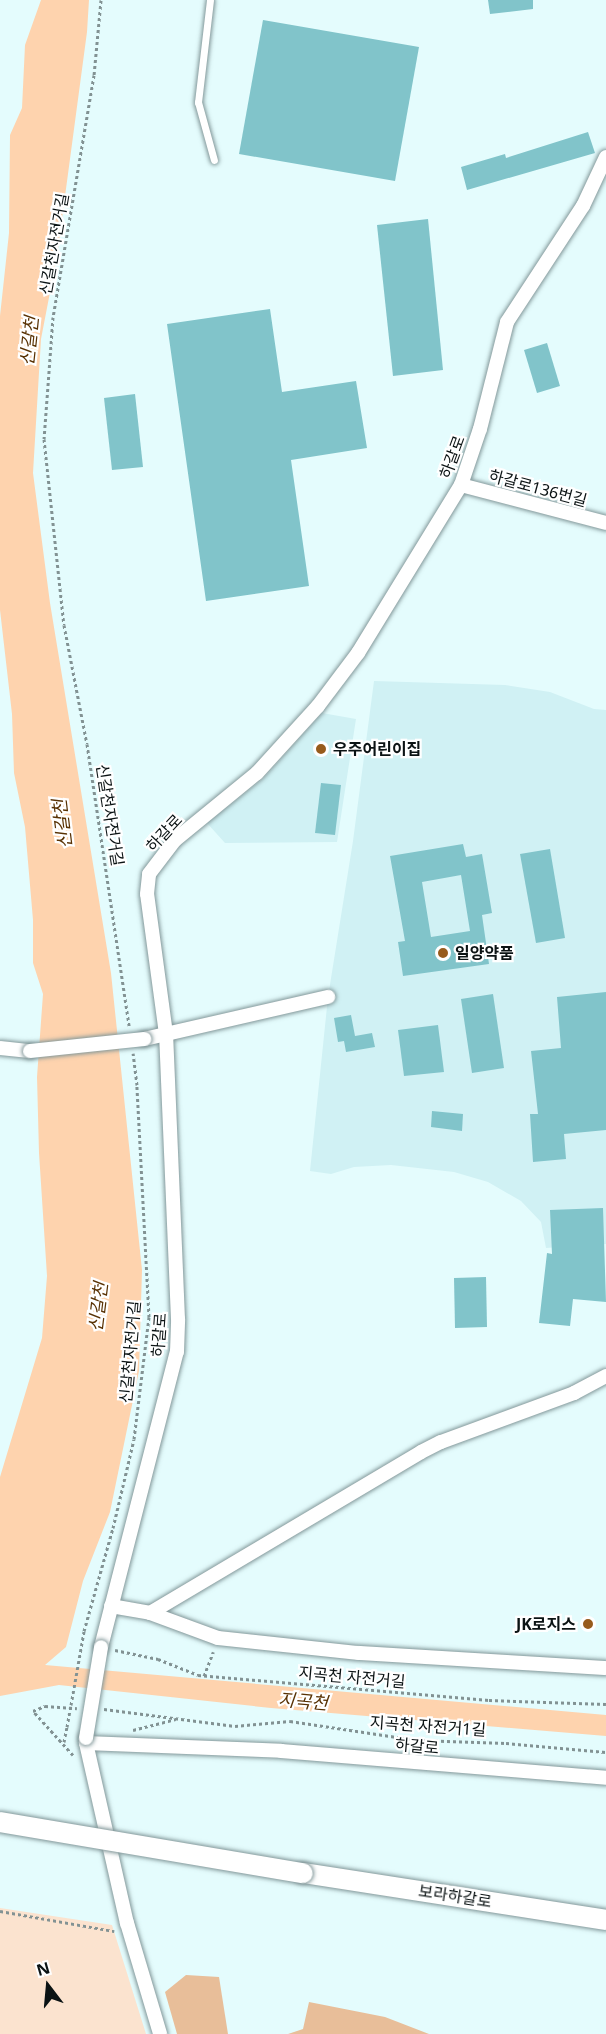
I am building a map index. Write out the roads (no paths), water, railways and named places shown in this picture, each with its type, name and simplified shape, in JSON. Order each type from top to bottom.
[{"type":"main road","name":"보라하갈로","points":[[0,1822],[303,1873],[606,1920]]},
{"type":"street","name":"하갈로","points":[[606,157],[582,206],[507,322],[480,429],[461,485],[358,653],[318,706],[257,773],[175,840],[149,874],[147,894],[166,1034],[178,1319],[177,1352],[101,1647],[86,1741],[281,1751],[606,1778]]},
{"type":"street","name":"하갈로136번길","points":[[461,485],[606,523]]},
{"type":"street","points":[[0,1048],[30,1051],[144,1039],[328,997]]},
{"type":"street","points":[[150,1613],[421,1452],[441,1442],[574,1393],[606,1376]]},
{"type":"street","points":[[111,1606],[150,1613],[218,1638],[359,1653],[606,1668]]},
{"type":"street","points":[[86,1741],[128,1923],[160,2034]]},
{"type":"lane","points":[[210,0],[198,102],[214,160]]},
{"type":"water","points":[[41,0],[89,0],[87,32],[57,256],[41,339],[33,473],[50,603],[111,973],[142,1270],[139,1371],[110,1512],[83,1581],[66,1647],[45,1665],[606,1715],[606,1736],[271,1708],[59,1685],[0,1696],[0,1477],[42,1338],[47,1276],[39,1153],[37,1077],[43,994],[33,963],[33,920],[25,827],[14,773],[12,714],[0,610],[0,316],[9,233],[10,135],[22,108],[25,45]]},
{"type":"place","name":"우주어린이집","points":[[321,749]]},
{"type":"place","name":"일양약품","points":[[443,953]]},
{"type":"place","name":"JK로지스","points":[[588,1624]]},
{"type":"water label","name":"신갈천","points":[[29,341]]},
{"type":"water label","name":"신갈천","points":[[62,824]]},
{"type":"water label","name":"신갈천","points":[[98,1307]]},
{"type":"water label","name":"지곡천","points":[[303,1701]]}]
